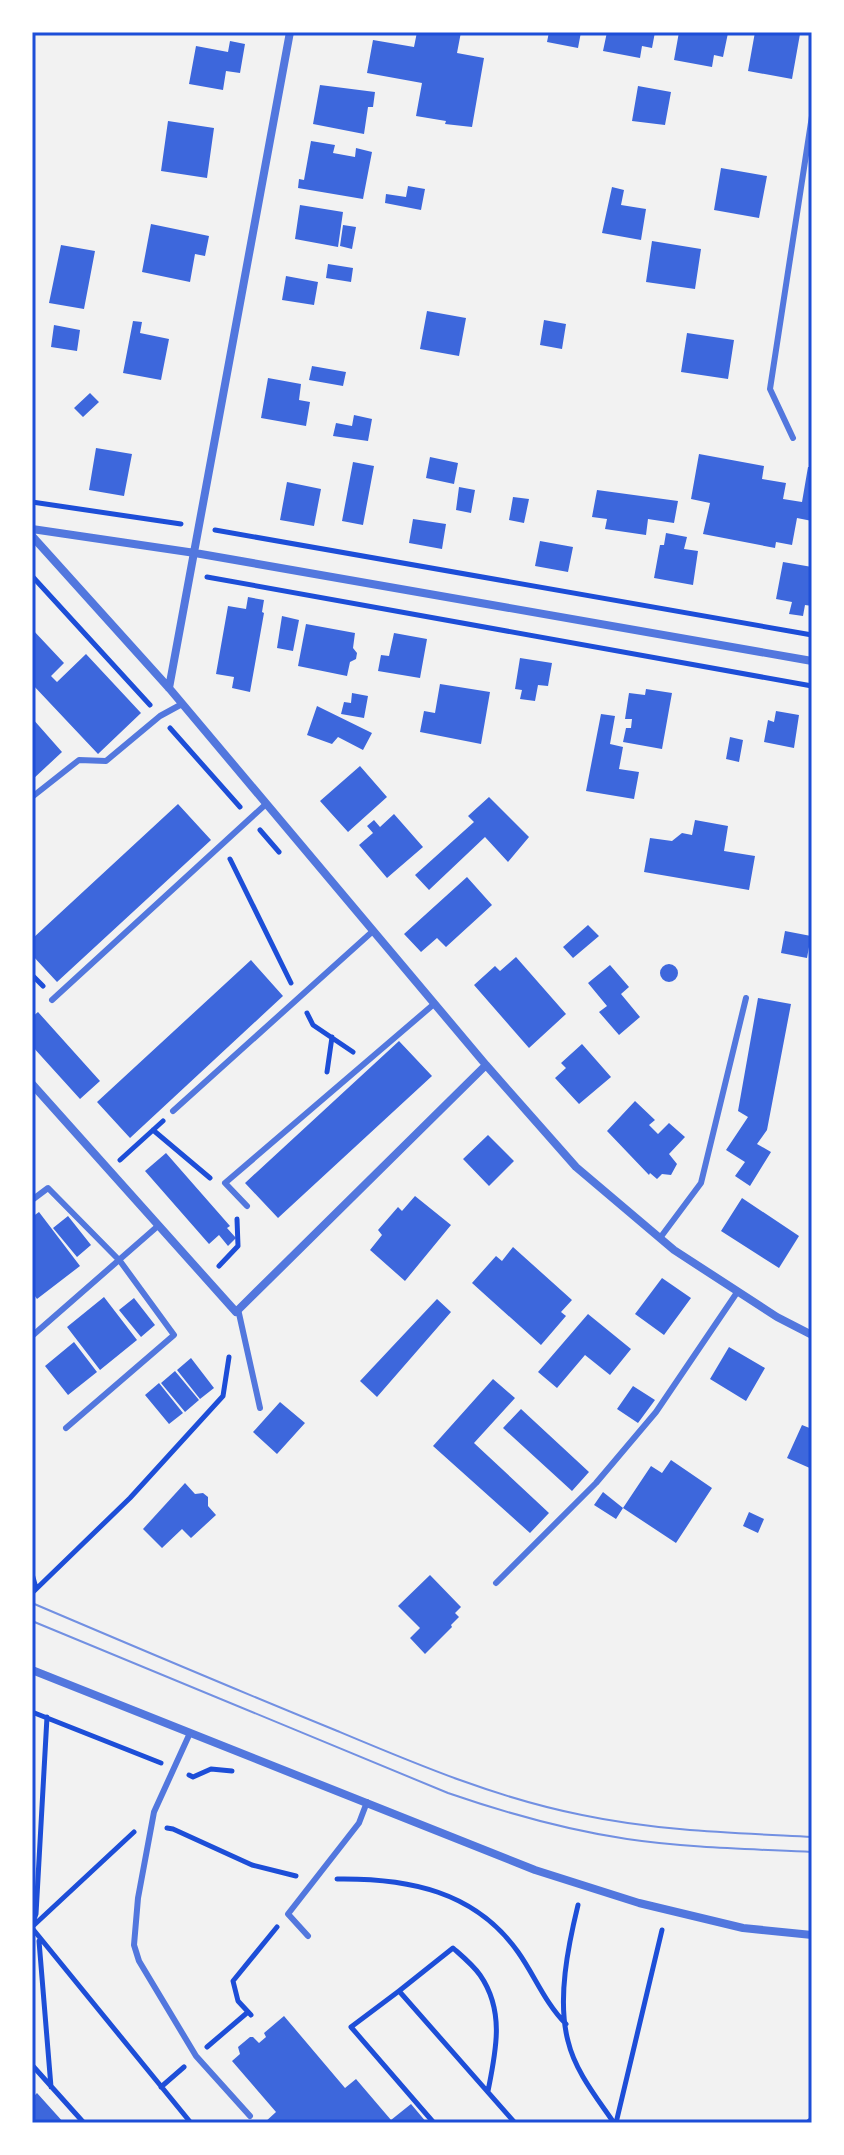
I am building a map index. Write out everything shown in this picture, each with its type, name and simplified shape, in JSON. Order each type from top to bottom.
[{"type":"street","points":[[169,688],[290,32]]},
{"type":"street","points":[[32,529],[195,553],[812,661]]},
{"type":"street","points":[[32,536],[169,688],[434,1004],[576,1167],[674,1250],[812,1335]]},
{"type":"street","points":[[32,1084],[236,1312],[486,1065]]},
{"type":"street","points":[[32,1670],[535,1870],[639,1903],[743,1928],[812,1935]]},
{"type":"lane","points":[[793,438],[770,389],[812,116]]},
{"type":"lane","points":[[32,797],[79,760],[106,761],[160,716],[182,704]]},
{"type":"lane","points":[[52,1000],[266,804]]},
{"type":"lane","points":[[173,1111],[373,931]]},
{"type":"lane","points":[[660,1238],[701,1183],[746,998]]},
{"type":"lane","points":[[247,1206],[225,1183],[434,1004]]},
{"type":"lane","points":[[32,1200],[48,1188],[120,1261],[174,1335],[66,1428]]},
{"type":"lane","points":[[32,1336],[159,1225]]},
{"type":"lane","points":[[496,1583],[596,1483],[656,1412],[738,1291]]},
{"type":"lane","points":[[238,1309],[260,1408]]},
{"type":"lane","points":[[190,1733],[154,1812],[138,1898],[134,1945],[139,1961],[196,2056],[250,2116]]},
{"type":"lane","points":[[308,1936],[288,1914],[359,1823],[367,1802]]},
{"type":"path","points":[[32,502],[199,527],[812,635]]},
{"type":"path","points":[[205,577],[812,686]]},
{"type":"path","points":[[223,843],[313,1025],[367,1062]]},
{"type":"path","points":[[327,1096],[332,1037]]},
{"type":"path","points":[[118,1162],[173,1111]]},
{"type":"path","points":[[153,1130],[205,1176],[225,1183]]},
{"type":"path","points":[[111,1154],[128,1173]]},
{"type":"path","points":[[217,1268],[230,1254]]},
{"type":"path","points":[[34,1591],[130,1498],[223,1396],[229,1354]]},
{"type":"path","points":[[32,1574],[34,1591]]},
{"type":"path","points":[[47,1717],[36,1914],[32,1927],[186,2121]]},
{"type":"path","points":[[32,1927],[154,1812]]},
{"type":"path","points":[[151,1827],[173,1829],[252,1865],[316,1878],[382,1879],[421,1886],[469,1905],[495,1924],[566,2024]]},
{"type":"path","points":[[578,1905],[569,1941],[564,1999],[568,2042],[586,2080],[615,2123]]},
{"type":"path","points":[[161,2087],[249,2013],[238,2001],[233,1981],[288,1914]]},
{"type":"path","points":[[615,2123],[662,1930]]},
{"type":"path","points":[[39,1938],[51,2087]]},
{"type":"path","points":[[434,2123],[351,2027],[453,1948],[479,1973],[495,2004],[497,2045],[488,2092]]},
{"type":"path","points":[[399,1991],[515,2123]]},
{"type":"path","points":[[32,2065],[84,2123]]},
{"type":"path","points":[[807,2123],[812,2119]]},
{"type":"building","points":[[417,32],[461,32],[457,53],[484,58],[472,127],[416,116],[422,83],[367,73],[373,40],[414,47]]},
{"type":"building","points":[[549,32],[581,32],[578,48],[547,42]]},
{"type":"building","points":[[607,32],[655,32],[652,48],[642,46],[640,58],[603,51]]},
{"type":"building","points":[[679,32],[728,33],[723,57],[714,55],[712,67],[674,60]]},
{"type":"building","points":[[755,32],[800,34],[792,79],[748,71]]},
{"type":"building","points":[[230,41],[245,44],[240,73],[226,71],[223,90],[189,84],[196,46],[228,52]]},
{"type":"building","points":[[320,85],[375,92],[373,107],[368,107],[364,134],[313,124]]},
{"type":"building","points":[[638,86],[671,92],[665,125],[632,121]]},
{"type":"building","points":[[168,121],[214,128],[207,178],[161,171]]},
{"type":"building","points":[[311,141],[335,145],[333,153],[355,157],[356,148],[372,152],[363,199],[298,188],[299,179],[304,180]]},
{"type":"building","points":[[721,168],[767,176],[759,218],[714,210]]},
{"type":"building","points":[[408,186],[425,189],[421,210],[385,203],[386,194],[406,197]]},
{"type":"building","points":[[612,187],[624,190],[621,205],[646,209],[641,240],[602,233]]},
{"type":"building","points":[[300,205],[343,212],[338,247],[295,239]]},
{"type":"building","points":[[151,224],[209,236],[205,256],[195,254],[190,282],[142,272]]},
{"type":"building","points":[[343,225],[356,227],[352,249],[340,246]]},
{"type":"building","points":[[652,241],[701,249],[695,289],[646,282]]},
{"type":"building","points":[[61,245],[95,251],[84,309],[49,303]]},
{"type":"building","points":[[328,264],[353,268],[351,282],[326,278]]},
{"type":"building","points":[[286,276],[318,282],[314,305],[282,300]]},
{"type":"building","points":[[427,311],[466,318],[459,356],[420,349]]},
{"type":"building","points":[[544,320],[566,324],[562,349],[540,345]]},
{"type":"building","points":[[133,321],[142,322],[140,333],[169,339],[161,380],[123,373]]},
{"type":"building","points":[[54,325],[80,330],[77,351],[51,347]]},
{"type":"building","points":[[687,333],[734,340],[728,379],[681,372]]},
{"type":"building","points":[[312,366],[346,372],[343,386],[309,380]]},
{"type":"building","points":[[268,378],[301,384],[299,400],[310,402],[306,426],[261,418]]},
{"type":"building","points":[[90,393],[99,402],[83,417],[74,408]]},
{"type":"building","points":[[354,415],[372,419],[368,441],[333,436],[336,423],[352,426]]},
{"type":"building","points":[[96,448],[132,454],[124,496],[89,490]]},
{"type":"building","points":[[699,454],[764,466],[762,479],[786,483],[783,499],[802,502],[808,467],[812,467],[812,521],[797,518],[792,545],[776,542],[775,548],[703,534],[710,503],[691,499]]},
{"type":"building","points":[[430,457],[458,463],[454,484],[426,478]]},
{"type":"building","points":[[353,462],[374,466],[363,525],[342,521]]},
{"type":"building","points":[[287,482],[321,489],[314,526],[280,520]]},
{"type":"building","points":[[459,487],[475,490],[471,513],[456,510]]},
{"type":"building","points":[[597,490],[678,501],[674,523],[648,519],[646,535],[605,529],[607,519],[592,517]]},
{"type":"building","points":[[513,497],[529,499],[524,523],[509,520]]},
{"type":"building","points":[[413,519],[446,524],[442,549],[409,543]]},
{"type":"building","points":[[666,533],[687,537],[684,549],[698,551],[693,585],[654,578],[660,545],[664,545]]},
{"type":"building","points":[[540,541],[573,547],[568,572],[535,566]]},
{"type":"building","points":[[783,562],[812,567],[812,606],[805,605],[803,616],[789,614],[792,602],[776,599]]},
{"type":"building","points":[[248,597],[264,600],[250,692],[232,688],[234,677],[216,674],[228,606],[246,609]]},
{"type":"building","points":[[282,616],[299,620],[293,651],[277,648]]},
{"type":"building","points":[[306,624],[355,633],[353,648],[357,653],[356,659],[350,662],[347,676],[298,666]]},
{"type":"building","points":[[32,629],[64,663],[51,676],[57,682],[86,654],[141,713],[98,754],[32,684]]},
{"type":"building","points":[[394,633],[427,639],[420,678],[378,671],[381,655],[389,656]]},
{"type":"building","points":[[520,658],[552,663],[548,686],[538,685],[535,701],[520,699],[522,690],[515,689]]},
{"type":"building","points":[[440,684],[490,692],[481,744],[420,732],[424,711],[435,713]]},
{"type":"building","points":[[646,689],[672,693],[662,749],[623,742],[626,728],[631,728],[632,719],[625,719],[629,693],[645,695]]},
{"type":"building","points":[[352,693],[368,696],[364,718],[341,714],[344,702],[351,703]]},
{"type":"building","points":[[317,706],[372,733],[363,750],[338,737],[332,744],[307,735]]},
{"type":"building","points":[[776,711],[799,715],[794,748],[764,742],[768,720],[774,722]]},
{"type":"building","points":[[601,714],[615,716],[610,744],[623,747],[619,769],[639,772],[634,799],[586,791]]},
{"type":"building","points":[[32,718],[62,752],[32,780]]},
{"type":"building","points":[[730,737],[743,740],[739,762],[726,759]]},
{"type":"building","points":[[360,766],[387,797],[348,832],[320,801]]},
{"type":"building","points":[[489,797],[529,837],[508,862],[485,837],[429,890],[415,875],[474,822],[468,816]]},
{"type":"building","points":[[178,804],[211,840],[57,982],[32,955],[32,939]]},
{"type":"building","points":[[394,814],[423,847],[387,878],[359,845],[373,833],[367,826],[374,820],[380,827]]},
{"type":"building","points":[[695,820],[728,826],[724,851],[755,856],[749,890],[644,872],[650,838],[672,841],[682,833],[692,835]]},
{"type":"building","points":[[467,877],[492,905],[446,947],[437,938],[421,952],[404,934]]},
{"type":"building","points":[[588,925],[599,936],[573,958],[563,947]]},
{"type":"building","points":[[785,931],[811,936],[807,958],[781,953]]},
{"type":"building","points":[[516,957],[566,1014],[529,1048],[474,985],[495,966],[500,971]]},
{"type":"building","points":[[251,960],[283,996],[130,1138],[97,1102]]},
{"type":"building","points":[[669,964],[678,973],[669,982],[660,973]]},
{"type":"building","points":[[610,965],[629,987],[621,994],[640,1017],[619,1035],[599,1012],[607,1006],[588,983]]},
{"type":"building","points":[[758,998],[791,1004],[767,1130],[757,1144],[771,1152],[750,1186],[735,1176],[745,1162],[726,1150],[748,1117],[738,1111]]},
{"type":"building","points":[[38,1012],[100,1081],[80,1099],[32,1046],[32,1017]]},
{"type":"building","points":[[399,1041],[432,1076],[278,1218],[245,1183]]},
{"type":"building","points":[[582,1044],[611,1077],[579,1104],[555,1078],[566,1068],[561,1063]]},
{"type":"building","points":[[635,1101],[655,1120],[649,1125],[658,1134],[669,1123],[685,1137],[669,1154],[677,1164],[671,1175],[662,1174],[657,1179],[649,1175],[607,1131]]},
{"type":"building","points":[[488,1135],[514,1161],[489,1186],[463,1159]]},
{"type":"building","points":[[166,1153],[230,1226],[227,1228],[236,1238],[228,1246],[219,1235],[209,1244],[145,1171]]},
{"type":"building","points":[[415,1196],[451,1225],[405,1281],[370,1250],[382,1235],[378,1230],[398,1207],[402,1211]]},
{"type":"building","points":[[742,1198],[799,1236],[779,1268],[721,1231]]},
{"type":"building","points":[[39,1212],[80,1266],[37,1299],[32,1292],[32,1217]]},
{"type":"building","points":[[68,1216],[91,1245],[77,1257],[53,1228]]},
{"type":"building","points":[[513,1247],[572,1300],[561,1312],[566,1316],[541,1345],[472,1283],[496,1256],[502,1261]]},
{"type":"building","points":[[662,1278],[691,1298],[664,1335],[635,1314]]},
{"type":"building","points":[[104,1297],[137,1340],[100,1370],[67,1327]]},
{"type":"building","points":[[134,1298],[155,1325],[141,1337],[119,1310]]},
{"type":"building","points":[[437,1299],[451,1312],[377,1397],[360,1381]]},
{"type":"building","points":[[588,1314],[631,1349],[610,1375],[585,1355],[557,1388],[538,1372]]},
{"type":"building","points":[[74,1342],[97,1372],[68,1395],[45,1366]]},
{"type":"building","points":[[729,1347],[765,1368],[746,1401],[710,1379]]},
{"type":"building","points":[[191,1358],[214,1388],[200,1399],[177,1370]]},
{"type":"building","points":[[175,1371],[199,1400],[185,1412],[161,1383]]},
{"type":"building","points":[[493,1379],[515,1398],[474,1443],[549,1513],[530,1533],[433,1446]]},
{"type":"building","points":[[159,1383],[183,1413],[169,1424],[145,1395]]},
{"type":"building","points":[[633,1386],[655,1400],[638,1423],[617,1409]]},
{"type":"building","points":[[280,1402],[305,1423],[277,1454],[253,1432]]},
{"type":"building","points":[[521,1409],[589,1472],[572,1491],[503,1428]]},
{"type":"building","points":[[802,1425],[812,1429],[812,1469],[787,1458]]},
{"type":"building","points":[[671,1460],[712,1488],[676,1543],[623,1508],[651,1466],[662,1473]]},
{"type":"building","points":[[185,1483],[195,1494],[203,1493],[208,1497],[208,1506],[216,1515],[191,1538],[182,1529],[162,1548],[143,1529]]},
{"type":"building","points":[[603,1492],[623,1508],[616,1519],[594,1505]]},
{"type":"building","points":[[749,1512],[764,1519],[758,1533],[743,1526]]},
{"type":"building","points":[[430,1575],[461,1607],[455,1613],[459,1617],[452,1627],[425,1654],[410,1638],[420,1628],[398,1606]]},
{"type":"building","points":[[284,2016],[345,2088],[356,2079],[391,2120],[411,2104],[427,2123],[264,2123],[276,2112],[232,2061],[240,2054],[238,2047],[250,2037],[259,2043],[266,2037],[264,2033]]},
{"type":"building","points":[[37,2093],[64,2123],[32,2123],[32,2098]]},
{"type":"tram line","points":[[32,1603],[396,1755],[519,1799],[639,1825],[812,1837]]},
{"type":"tram line","points":[[32,1621],[448,1793],[514,1814],[581,1831],[650,1842],[812,1852]]}]
